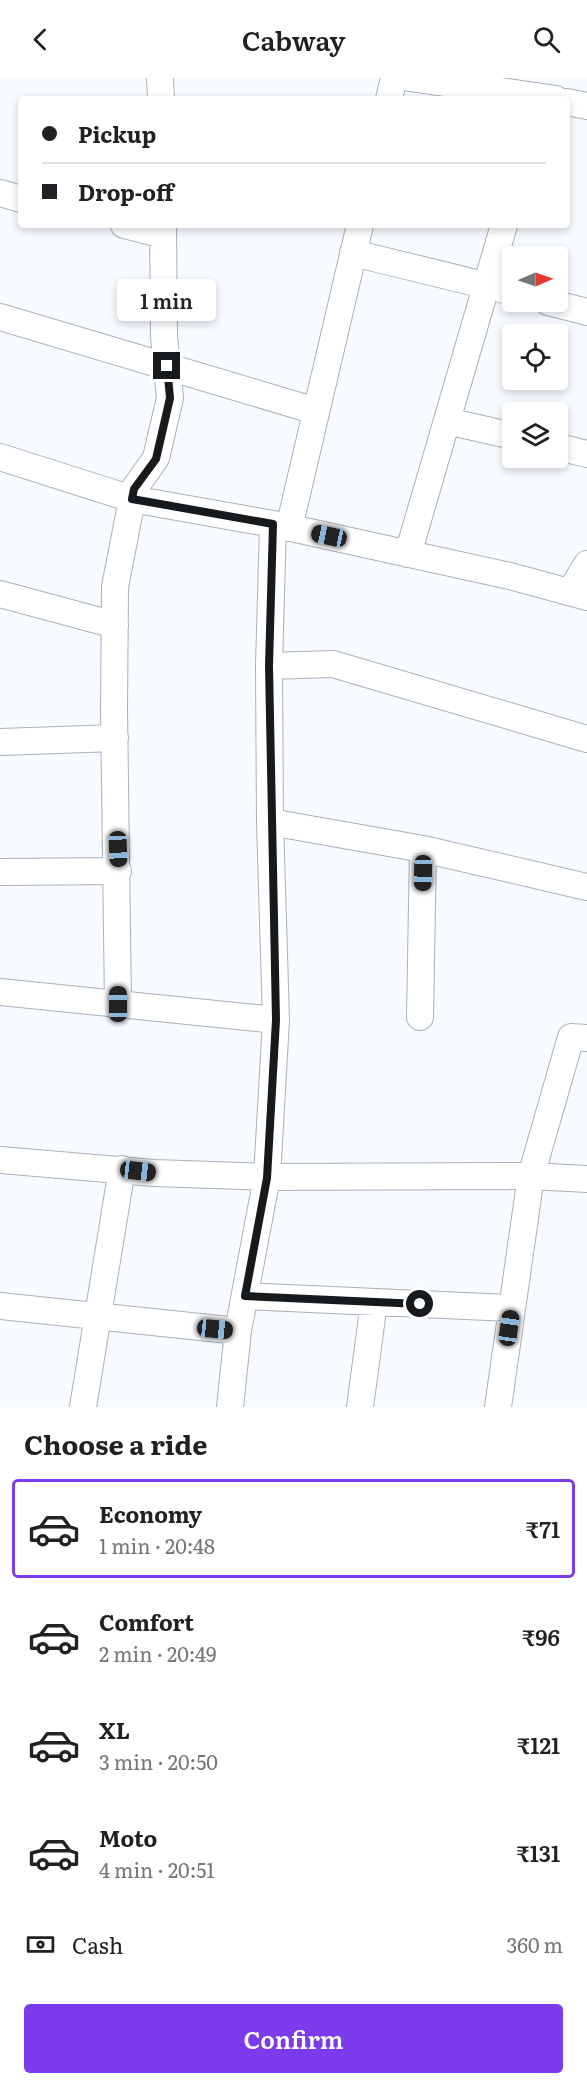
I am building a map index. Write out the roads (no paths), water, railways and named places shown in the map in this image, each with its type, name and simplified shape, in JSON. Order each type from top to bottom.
[{"type":"street","points":[[160,78],[161,96]]},
{"type":"street","points":[[390,96],[394,78]]},
{"type":"street","points":[[410,78],[532,96]]},
{"type":"street","points":[[570,103],[587,106]]},
{"type":"street","points":[[0,193],[18,198]]},
{"type":"street","points":[[118,1004],[115,587],[134,489],[156,459],[170,398],[163,230],[147,228]]},
{"type":"street","points":[[230,1407],[238,1331],[267,1178],[276,1020],[270,822],[269,666],[281,526],[316,411],[359,228]]},
{"type":"street","points":[[408,554],[503,228]]},
{"type":"street","points":[[353,253],[502,289]]},
{"type":"street","points":[[568,307],[587,312]]},
{"type":"street","points":[[0,317],[316,411]]},
{"type":"street","points":[[447,421],[502,434]]},
{"type":"street","points":[[568,449],[587,454]]},
{"type":"street","points":[[0,457],[132,499],[281,526],[579,594],[587,564]]},
{"type":"street","points":[[0,594],[115,625]]},
{"type":"street","points":[[269,666],[333,664],[587,738]]},
{"type":"street","points":[[0,742],[115,738]]},
{"type":"street","points":[[270,822],[423,849],[587,887]]},
{"type":"street","points":[[420,1017],[423,849]]},
{"type":"street","points":[[0,873],[118,871]]},
{"type":"street","points":[[0,992],[276,1020]]},
{"type":"street","points":[[498,1407],[531,1176],[571,1037],[587,1038]]},
{"type":"street","points":[[0,1160],[267,1178],[531,1176],[587,1179]]},
{"type":"street","points":[[83,1407],[122,1169]]},
{"type":"street","points":[[245,1296],[512,1308]]},
{"type":"street","points":[[360,1407],[374,1302]]},
{"type":"street","points":[[0,1306],[238,1331]]}]
